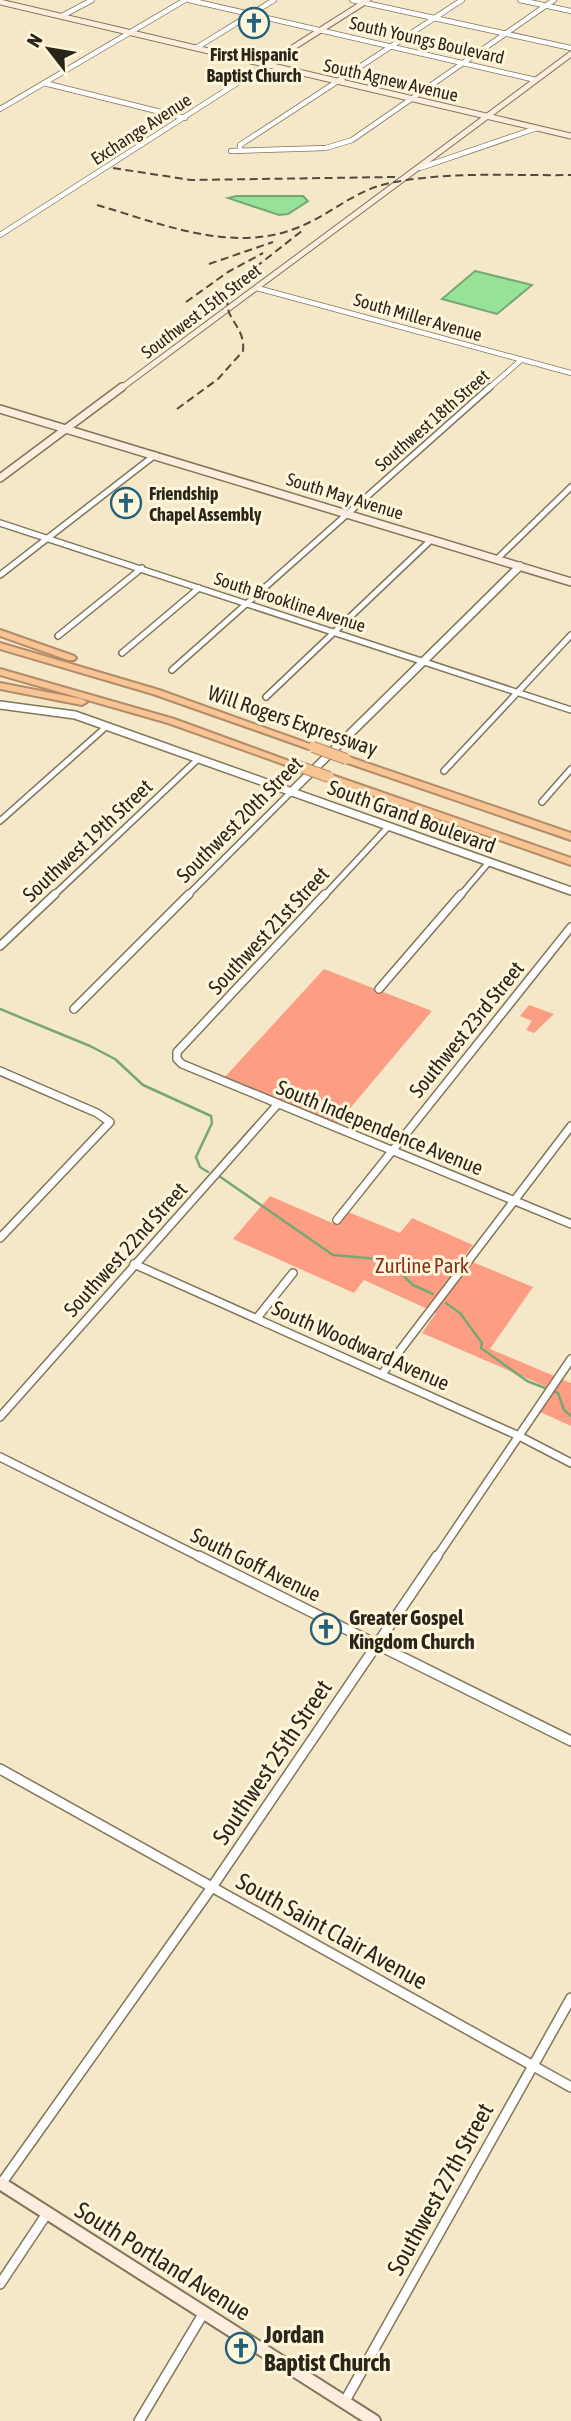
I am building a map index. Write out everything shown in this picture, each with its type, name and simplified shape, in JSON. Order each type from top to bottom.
[{"type":"highway","points":[[0,633],[156,692]]},
{"type":"highway","name":"Will Rogers Expressway","points":[[0,646],[156,692],[571,837]]},
{"type":"highway","name":"Will Rogers Expressway","points":[[0,672],[171,721],[571,862]]},
{"type":"highway","points":[[0,686],[171,721]]},
{"type":"main road","name":"Exchange Avenue","points":[[267,65],[366,1]]},
{"type":"main road","name":"South Agnew Avenue","points":[[0,2],[571,136]]},
{"type":"main road","name":"Southwest 15th Street","points":[[0,478],[571,54]]},
{"type":"main road","name":"South May Avenue","points":[[0,407],[571,582]]},
{"type":"main road","name":"South Portland Avenue","points":[[1,2184],[372,2420]]},
{"type":"street","points":[[62,16],[92,0]]},
{"type":"street","points":[[0,109],[187,0]]},
{"type":"street","name":"South Youngs Boulevard","points":[[187,0],[536,80]]},
{"type":"street","points":[[196,48],[274,0]]},
{"type":"street","points":[[352,0],[571,48]]},
{"type":"street","points":[[240,151],[240,145],[251,135],[340,82],[462,0]]},
{"type":"street","points":[[520,0],[571,11]]},
{"type":"street","points":[[231,151],[339,145],[358,137],[554,0]]},
{"type":"street","name":"Exchange Avenue","points":[[0,235],[267,65]]},
{"type":"street","points":[[44,83],[185,118]]},
{"type":"street","name":"Southwest 15th Street","points":[[420,167],[537,128]]},
{"type":"street","name":"South Miller Avenue","points":[[257,288],[571,373]]},
{"type":"street","name":"Southwest 18th Street","points":[[172,670],[522,360]]},
{"type":"street","points":[[0,575],[155,455]]},
{"type":"street","points":[[497,559],[571,487]]},
{"type":"street","name":"South Brookline Avenue","points":[[0,523],[426,660],[571,710]]},
{"type":"street","points":[[265,698],[432,539]]},
{"type":"street","name":"Southwest 20th Street","points":[[74,1009],[520,566]]},
{"type":"street","points":[[58,636],[142,568]]},
{"type":"street","points":[[122,653],[199,588]]},
{"type":"street","points":[[444,771],[571,635]]},
{"type":"street","name":"South Grand Boulevard","points":[[0,705],[69,713],[571,891]]},
{"type":"street","points":[[0,821],[107,726]]},
{"type":"street","name":"Southwest 19th Street","points":[[0,946],[198,758]]},
{"type":"street","points":[[542,802],[571,769]]},
{"type":"street","name":"Southwest 21st Street","points":[[177,1059],[177,1052],[389,827]]},
{"type":"street","points":[[379,989],[489,862]]},
{"type":"street","name":"Southwest 23rd Street","points":[[337,1220],[571,927]]},
{"type":"street","name":"South Independence Avenue","points":[[177,1059],[182,1064],[277,1105],[571,1224]]},
{"type":"street","points":[[0,1082],[4,1073],[97,1113],[110,1122],[0,1238]]},
{"type":"street","name":"Southwest 22nd Street","points":[[0,1417],[277,1105]]},
{"type":"street","points":[[382,1374],[571,1126]]},
{"type":"street","name":"South Woodward Avenue","points":[[134,1264],[519,1436],[571,1463]]},
{"type":"street","points":[[257,1318],[293,1273]]},
{"type":"street","name":"Southwest 25th Street","points":[[1,2184],[212,1886],[571,1359]]},
{"type":"street","name":"South Goff Avenue","points":[[0,1457],[571,1741]]},
{"type":"street","name":"South Saint Clair Avenue","points":[[0,1769],[571,2087]]},
{"type":"street","name":"Southwest 27th Street","points":[[345,2401],[571,1997]]},
{"type":"street","points":[[0,2284],[46,2215]]},
{"type":"street","points":[[139,2421],[203,2314]]},
{"type":"green space","points":[[324,969],[432,1011],[336,1125],[224,1078]]},
{"type":"green space","points":[[529,1005],[554,1014],[534,1033],[526,1030],[532,1021],[520,1016]]},
{"type":"green space","name":"Zurline Park","points":[[270,1196],[337,1225],[348,1212],[400,1233],[412,1218],[473,1245],[463,1258],[533,1287],[490,1349],[571,1383],[571,1426],[540,1412],[554,1390],[422,1333],[436,1313],[364,1280],[354,1293],[233,1239]]},
{"type":"shaded area","points":[[303,196],[308,201],[288,214],[279,215],[228,198]]},
{"type":"shaded area","points":[[475,271],[532,285],[497,314],[442,299]]},
{"type":"waterway","points":[[0,1009],[90,1046],[115,1059],[143,1085],[211,1116],[212,1123],[196,1157],[200,1167],[208,1172]]},
{"type":"waterway","points":[[219,1176],[333,1255],[378,1259],[393,1266],[413,1285],[433,1294]]},
{"type":"waterway","points":[[446,1303],[460,1313],[482,1343],[481,1348],[527,1381],[558,1393],[564,1410],[571,1416]]},
{"type":"railway","points":[[113,168],[191,180],[395,177]]},
{"type":"railway","points":[[97,205],[195,233],[245,238],[270,236],[294,229],[365,191],[390,183],[457,175],[571,175]]},
{"type":"railway","points":[[177,409],[218,379],[243,351],[243,341],[227,305],[233,285],[303,230]]},
{"type":"railway","points":[[209,264],[273,242]]},
{"type":"railway","points":[[186,302],[228,272],[263,253]]},
{"type":"place","name":"First Hispanic Baptist Church","points":[[254,23]]},
{"type":"place","name":"Friendship Chapel Assembly","points":[[126,503]]},
{"type":"place","name":"Greater Gospel Kingdom Church","points":[[326,1629]]},
{"type":"place","name":"Jordan Baptist Church","points":[[241,2348]]}]
